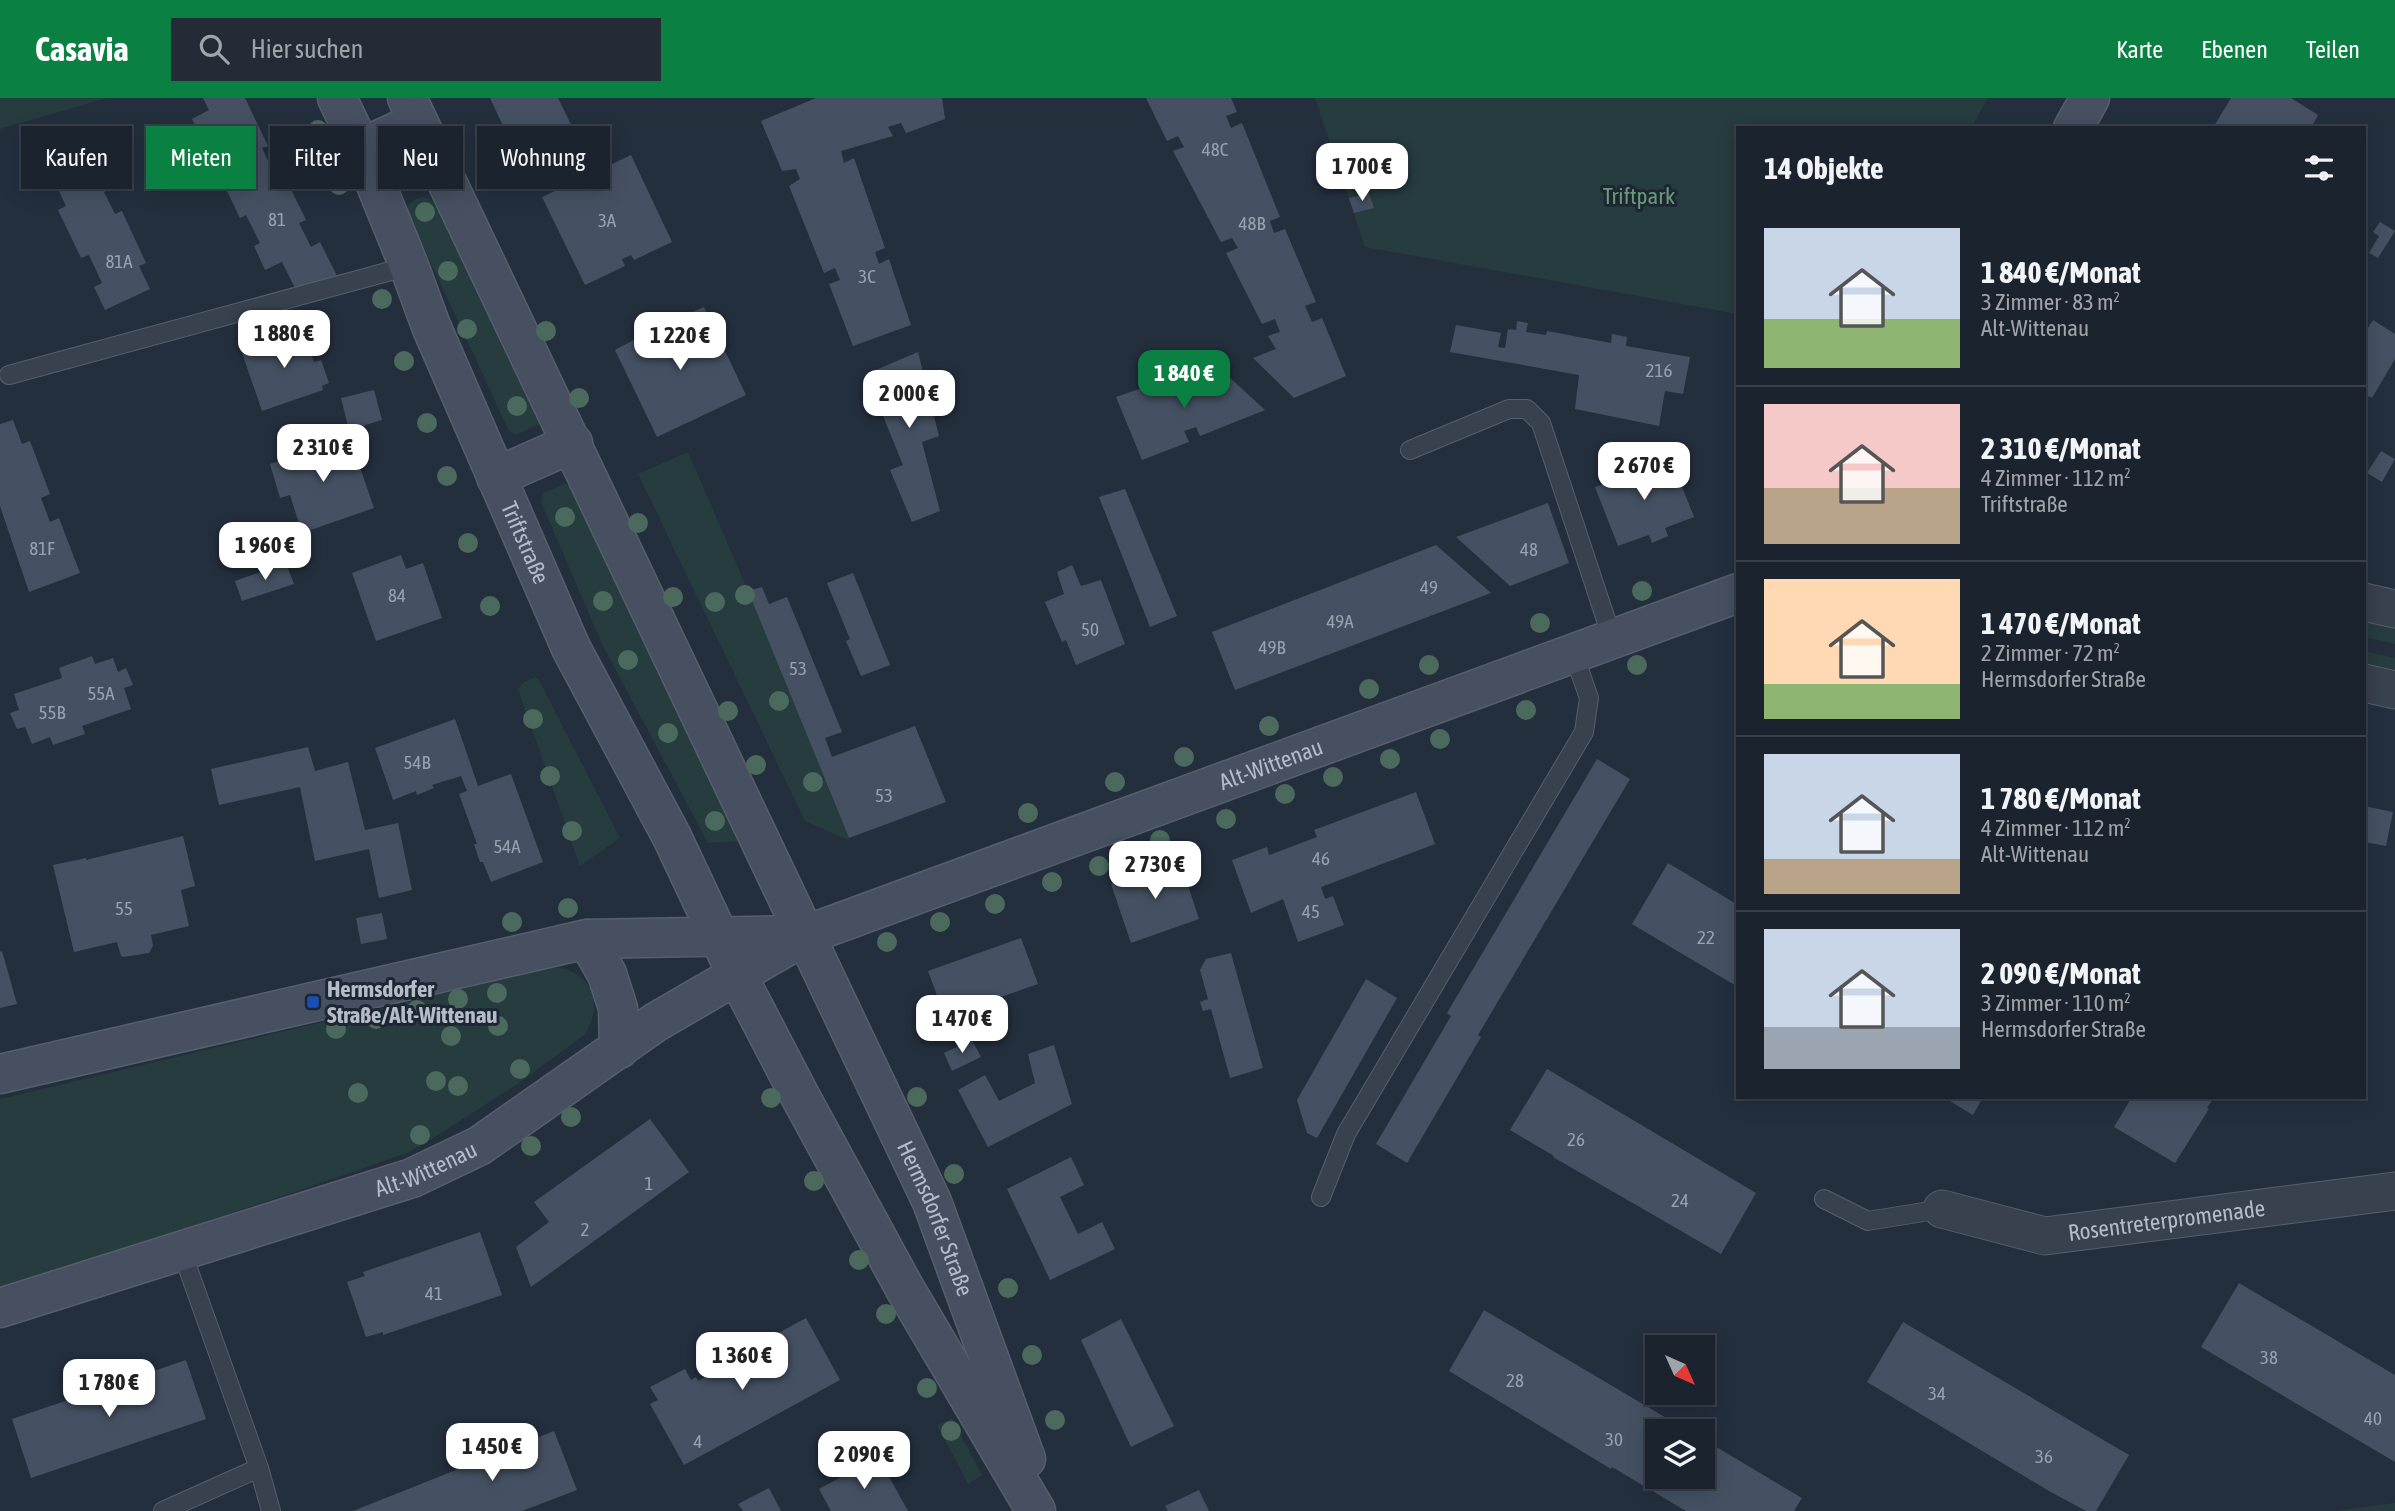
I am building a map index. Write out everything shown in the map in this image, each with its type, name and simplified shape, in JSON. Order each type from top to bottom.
[{"type":"main road","name":"Triftstraße","points":[[337,98],[350,126]]},
{"type":"main road","points":[[2074,126],[2090,98]]},
{"type":"main road","points":[[364,146],[413,110],[806,935]]},
{"type":"main road","name":"Triftstraße","points":[[364,155],[432,326],[571,648],[672,837],[737,975]]},
{"type":"main road","points":[[496,477],[573,443]]},
{"type":"main road","name":"Alt-Wittenau","points":[[0,1307],[412,1178],[478,1146],[656,1022],[806,935],[1736,594]]},
{"type":"main road","name":"Alt-Wittenau","points":[[0,1074],[587,939],[806,935]]},
{"type":"main road","name":"Hermsdorfer Straße","points":[[806,935],[932,1202],[1045,1511]]},
{"type":"main road","points":[[587,939],[607,974],[618,1008],[620,1049]]},
{"type":"main road","points":[[737,975],[904,1287],[1037,1511]]},
{"type":"street","points":[[2366,602],[2395,609]]},
{"type":"street","points":[[2366,683],[2395,690]]},
{"type":"street","name":"Rosentreterpromenade","points":[[1942,1209],[2045,1236],[2395,1191]]},
{"type":"lane","points":[[9,374],[409,266]]},
{"type":"lane","points":[[1410,450],[1509,409],[1527,409],[1541,423],[1612,638]]},
{"type":"lane","points":[[1321,1197],[1346,1134],[1584,732],[1589,698],[1573,652]]},
{"type":"lane","points":[[1824,1199],[1868,1220],[1942,1209]]},
{"type":"lane","points":[[181,1249],[259,1468],[271,1511]]},
{"type":"lane","points":[[163,1511],[259,1468]]},
{"type":"green space","points":[[0,98],[107,98],[0,129]]},
{"type":"green space","name":"Triftpark","points":[[1315,98],[1988,98],[1972,126],[1736,126],[1736,314],[1365,247]]},
{"type":"green space","points":[[423,197],[430,199],[437,207],[539,416],[539,424],[516,435],[509,431],[407,211],[412,201]]},
{"type":"green space","points":[[688,452],[850,841],[805,821],[638,474]]},
{"type":"green space","points":[[565,484],[571,487],[742,841],[708,843],[603,646],[541,502],[543,493]]},
{"type":"green space","points":[[2366,621],[2395,625],[2395,644],[2366,637]]},
{"type":"green space","points":[[2366,651],[2395,658],[2395,676],[2366,669]]},
{"type":"green space","points":[[535,677],[539,680],[620,838],[580,866],[518,689],[524,682]]},
{"type":"green space","points":[[554,967],[578,975],[591,991],[594,1012],[584,1035],[519,1083],[409,1152],[0,1291],[0,1099]]},
{"type":"green space","points":[[952,1419],[982,1475],[968,1484],[937,1425]]},
{"type":"green space","points":[[2395,1503],[2395,1511],[2335,1511]]},
{"type":"building","points":[[203,98],[245,98],[268,146],[262,148],[270,165],[270,189],[291,189],[306,220],[299,223],[311,247],[320,242],[337,276],[295,288],[282,262],[265,270],[254,246],[260,243],[246,215],[240,218],[226,189],[256,189],[256,126],[195,126],[192,119],[209,110]]},
{"type":"building","points":[[490,98],[558,98],[572,126],[503,126]]},
{"type":"building","points":[[816,98],[942,98],[945,119],[906,133],[901,123],[888,127],[893,136],[841,151],[844,163],[854,158],[885,248],[875,252],[879,264],[889,259],[911,325],[853,346],[829,284],[840,280],[835,268],[824,273],[789,186],[800,179],[796,169],[782,171],[761,121]]},
{"type":"building","points":[[1146,98],[1231,98],[1237,112],[1226,116],[1231,128],[1242,123],[1280,217],[1270,221],[1274,233],[1285,229],[1316,302],[1305,306],[1312,322],[1322,318],[1346,376],[1294,398],[1253,358],[1276,349],[1268,336],[1280,332],[1275,319],[1262,324],[1226,253],[1238,248],[1232,238],[1221,242],[1173,151],[1184,147],[1178,136],[1167,141]]},
{"type":"building","points":[[2231,98],[2291,98],[2318,115],[2312,126],[2214,126]]},
{"type":"building","points":[[631,155],[672,242],[634,260],[631,255],[622,259],[625,266],[585,285],[542,197],[559,189],[610,189],[610,165]]},
{"type":"building","points":[[58,189],[110,189],[104,192],[115,214],[122,211],[146,263],[139,266],[150,289],[105,310],[94,287],[102,283],[89,255],[81,258],[58,210],[66,206]]},
{"type":"building","points":[[1369,193],[1374,208],[1354,213],[1349,198]]},
{"type":"building","points":[[2380,222],[2395,231],[2378,258],[2369,253],[2379,236],[2373,232]]},
{"type":"building","points":[[704,307],[746,395],[657,437],[615,350],[654,329],[658,335],[666,332],[663,325]]},
{"type":"building","points":[[2373,320],[2395,334],[2395,359],[2372,398],[2366,395],[2366,331]]},
{"type":"building","points":[[1517,321],[1528,323],[1526,332],[1546,335],[1547,331],[1611,343],[1612,334],[1627,337],[1626,346],[1690,357],[1683,394],[1665,391],[1659,426],[1575,409],[1579,375],[1450,352],[1456,325],[1501,333],[1498,347],[1505,348],[1508,329],[1516,330]]},
{"type":"building","points":[[273,330],[277,341],[304,332],[314,362],[321,360],[329,383],[322,386],[323,390],[262,411],[242,353],[258,348],[254,337]]},
{"type":"building","points":[[918,352],[939,436],[922,442],[940,511],[912,522],[890,470],[903,465],[866,374]]},
{"type":"building","points":[[1216,365],[1265,410],[1200,436],[1196,427],[1184,431],[1189,442],[1142,460],[1116,397],[1162,381],[1167,393],[1181,388],[1175,377]]},
{"type":"building","points":[[374,390],[382,420],[349,430],[341,398]]},
{"type":"building","points":[[13,420],[22,444],[30,441],[50,494],[41,498],[50,522],[59,518],[80,573],[29,592],[0,506],[0,424]]},
{"type":"building","points":[[350,438],[374,508],[302,533],[290,495],[280,498],[270,464],[285,459],[289,451],[307,445],[313,449]]},
{"type":"building","points":[[2381,451],[2395,459],[2382,482],[2367,473]]},
{"type":"building","points":[[1671,459],[1694,517],[1665,528],[1668,536],[1652,543],[1649,535],[1618,546],[1595,487],[1628,475],[1625,464],[1637,460],[1640,466],[1648,464],[1650,468]]},
{"type":"building","points":[[1125,489],[1177,616],[1150,627],[1099,497]]},
{"type":"building","points":[[1548,503],[1569,563],[1510,586],[1456,537]]},
{"type":"building","points":[[1436,545],[1491,593],[1235,690],[1212,632]]},
{"type":"building","points":[[401,555],[406,569],[423,563],[442,618],[376,641],[352,573]]},
{"type":"building","points":[[286,563],[294,584],[242,601],[235,581]]},
{"type":"building","points":[[1072,565],[1081,586],[1101,580],[1125,644],[1076,665],[1066,640],[1062,642],[1045,602],[1064,594],[1057,572]]},
{"type":"building","points":[[853,573],[890,665],[861,676],[846,641],[850,639],[827,583]]},
{"type":"building","points":[[762,587],[769,604],[787,597],[842,732],[825,738],[832,757],[915,726],[946,802],[849,838],[748,591]]},
{"type":"building","points":[[92,656],[95,664],[113,658],[118,672],[126,668],[133,685],[124,688],[131,709],[82,726],[85,734],[53,745],[50,737],[32,744],[25,727],[17,729],[10,713],[19,710],[14,694],[62,678],[59,668]]},
{"type":"building","points":[[455,719],[478,786],[511,774],[543,862],[491,882],[483,862],[480,862],[474,844],[477,844],[459,794],[467,791],[461,776],[432,785],[434,788],[417,795],[416,791],[393,800],[375,748]]},
{"type":"building","points":[[308,747],[315,771],[348,762],[365,830],[398,823],[412,890],[379,898],[369,849],[315,861],[300,787],[219,805],[211,769]]},
{"type":"building","points":[[1597,759],[1630,779],[1478,1035],[1481,1037],[1407,1163],[1376,1144],[1451,1016],[1447,1013]]},
{"type":"building","points":[[1416,792],[1435,844],[1321,887],[1325,899],[1333,896],[1344,925],[1298,942],[1283,899],[1251,913],[1232,860],[1267,847],[1269,855],[1317,837],[1314,830]]},
{"type":"building","points":[[2366,806],[2393,812],[2386,846],[2366,842]]},
{"type":"building","points":[[183,836],[195,886],[181,890],[189,926],[151,935],[153,946],[149,953],[121,956],[117,942],[74,952],[53,865],[86,860]]},
{"type":"building","points":[[1179,858],[1199,919],[1131,943],[1111,884]]},
{"type":"building","points":[[1668,863],[1736,904],[1736,986],[1632,924]]},
{"type":"building","points":[[382,913],[387,939],[361,944],[356,918]]},
{"type":"building","points":[[1021,938],[1038,984],[945,1017],[928,971]]},
{"type":"building","points":[[2,951],[17,1004],[0,1008],[0,952]]},
{"type":"building","points":[[1231,953],[1263,1068],[1230,1078],[1211,1009],[1203,1011],[1200,1002],[1208,999],[1200,970],[1206,959]]},
{"type":"building","points":[[1366,979],[1397,998],[1317,1138],[1307,1133],[1297,1100]]},
{"type":"building","points":[[972,1040],[981,1057],[952,1071],[944,1053]]},
{"type":"building","points":[[1054,1045],[1072,1104],[988,1147],[958,1090],[985,1075],[999,1101],[1035,1083],[1028,1054]]},
{"type":"building","points":[[1547,1069],[1756,1193],[1721,1254],[1510,1130]]},
{"type":"building","points":[[1946,1099],[1982,1099],[1973,1115]]},
{"type":"building","points":[[2131,1099],[2213,1099],[2175,1163],[2114,1127]]},
{"type":"building","points":[[650,1119],[689,1172],[531,1287],[516,1247],[549,1222],[534,1202]]},
{"type":"building","points":[[1071,1157],[1084,1185],[1060,1197],[1078,1234],[1102,1222],[1115,1249],[1050,1280],[1007,1189]]},
{"type":"building","points":[[480,1232],[502,1295],[383,1335],[383,1332],[366,1337],[347,1282],[365,1276],[363,1272]]},
{"type":"building","points":[[2239,1283],[2395,1375],[2395,1462],[2201,1347]]},
{"type":"building","points":[[1484,1310],[1668,1419],[1645,1419],[1645,1487],[1612,1467],[1611,1469],[1449,1371]]},
{"type":"building","points":[[806,1318],[840,1380],[684,1465],[650,1404],[658,1400],[650,1387],[685,1369],[691,1380],[696,1377],[698,1381]]},
{"type":"building","points":[[1121,1319],[1174,1426],[1131,1447],[1081,1340]]},
{"type":"building","points":[[1903,1322],[2129,1455],[2096,1511],[2086,1511],[2049,1491],[1867,1382]]},
{"type":"building","points":[[186,1360],[206,1419],[31,1478],[12,1419]]},
{"type":"building","points":[[554,1431],[577,1490],[522,1511],[353,1511]]},
{"type":"building","points":[[1715,1446],[1802,1498],[1794,1511],[1686,1511],[1649,1489],[1715,1489]]},
{"type":"building","points":[[878,1457],[908,1511],[831,1511],[819,1489]]},
{"type":"building","points":[[769,1488],[781,1511],[743,1511],[738,1504]]},
{"type":"building","points":[[1199,1490],[1209,1511],[1168,1511],[1165,1506]]},
{"type":"place","name":"Hermsdorfer Straße/Alt-Wittenau","points":[[313,1002]]}]
